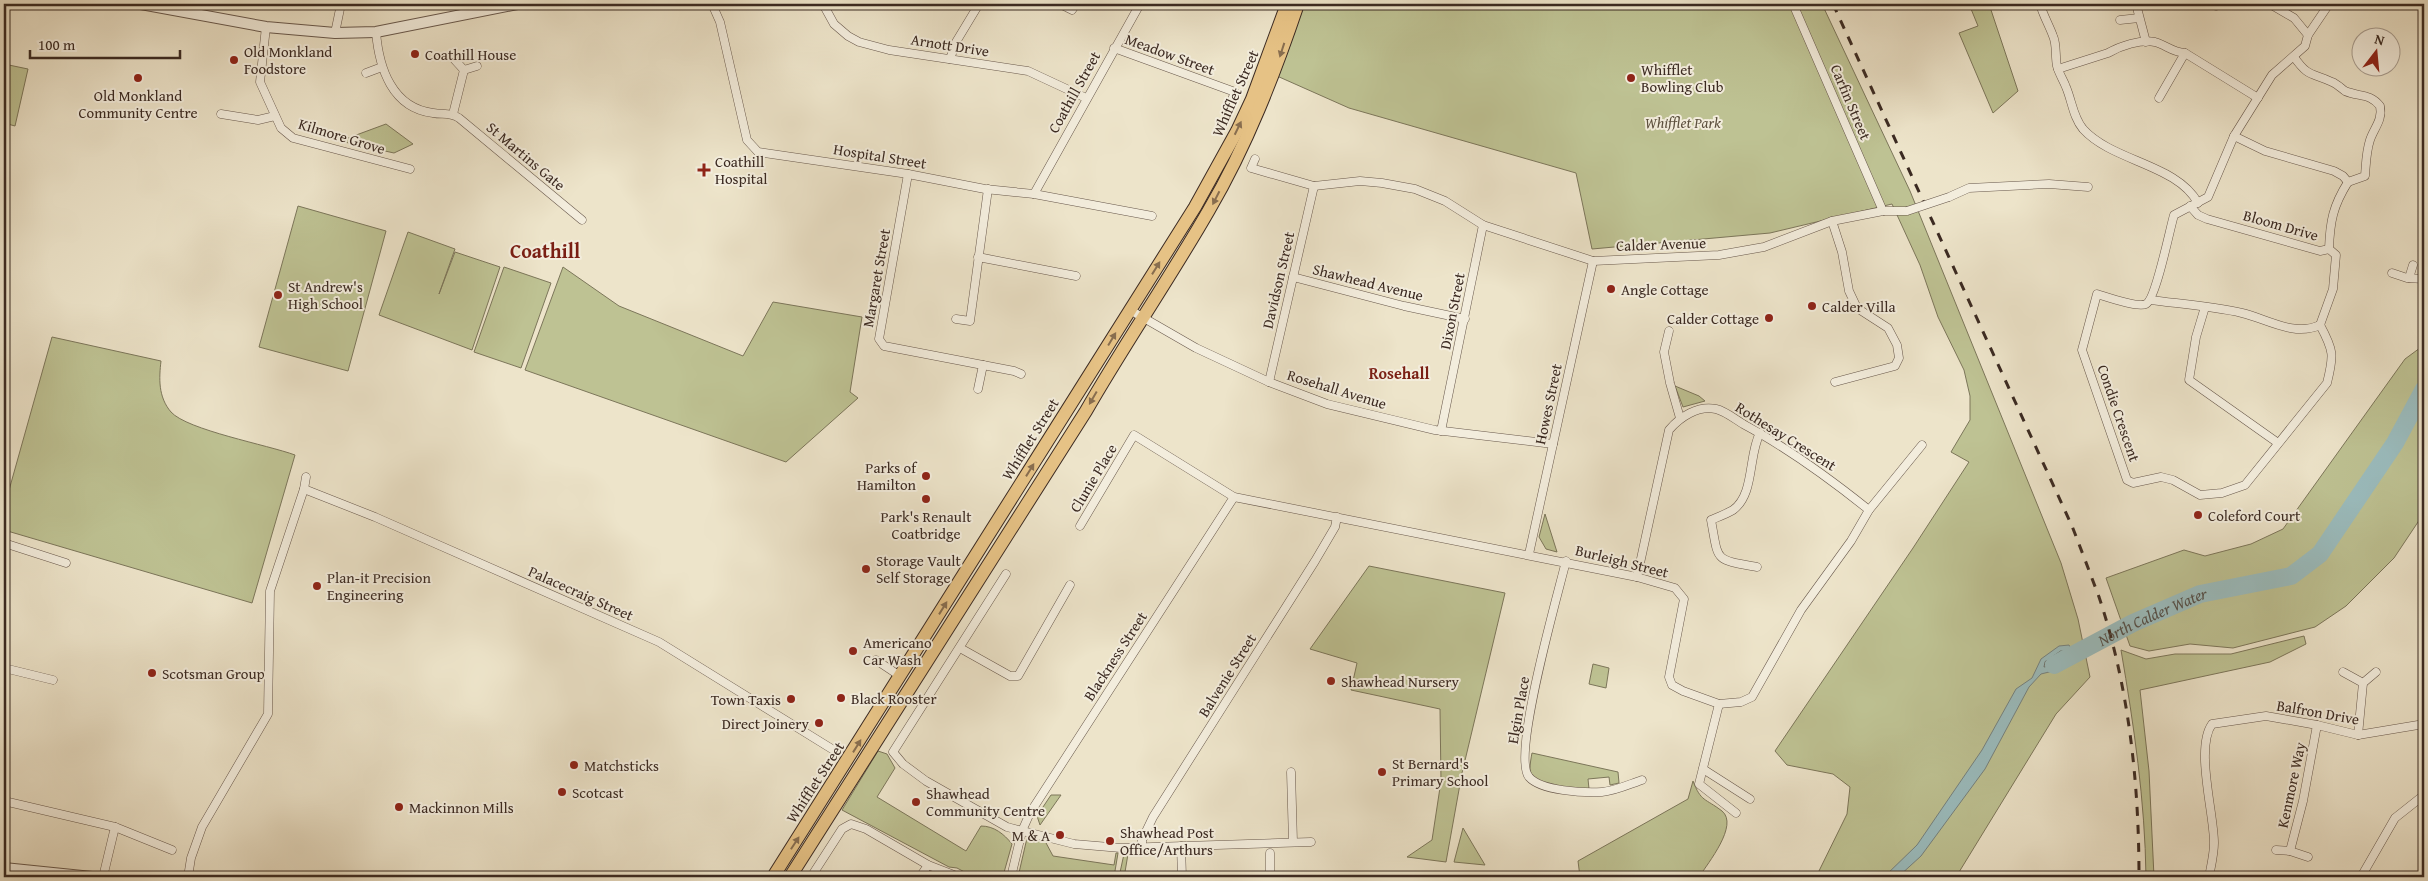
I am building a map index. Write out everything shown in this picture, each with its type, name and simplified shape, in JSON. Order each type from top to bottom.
[{"type":"main road","name":"Whifflet Street","points":[[838,790],[900,676],[1194,207],[1237,131],[1266,63],[1287,4]]},
{"type":"main road","name":"Whifflet Street","points":[[773,877],[838,790],[1086,411],[1142,316],[1209,210],[1247,137],[1278,62],[1298,4]]},
{"type":"main road","name":"Whifflet Street","points":[[790,877],[823,812]]},
{"type":"street","points":[[141,4],[266,28],[336,32],[376,32],[476,8],[513,4]]},
{"type":"street","points":[[336,32],[341,4]]},
{"type":"street","name":"Hospital Street","points":[[712,4],[720,22],[747,140],[758,152],[908,174],[988,189],[1034,194],[1152,216]]},
{"type":"street","name":"Arnott Drive","points":[[823,4],[834,24],[848,36],[859,42],[888,50],[1028,71],[1086,98]]},
{"type":"street","points":[[950,59],[956,42],[979,4]]},
{"type":"street","points":[[1060,4],[1072,10],[1076,4]]},
{"type":"street","name":"Coathill Street","points":[[1034,194],[1140,4]]},
{"type":"street","name":"Carfin Street","points":[[1793,4],[1883,211]]},
{"type":"street","name":"Bloom Drive","points":[[2040,4],[2047,25],[2054,36],[2058,68],[2074,114],[2082,128],[2130,160],[2146,165],[2187,186],[2198,214],[2207,219],[2320,251],[2329,249],[2332,215],[2336,202],[2348,182]]},
{"type":"street","points":[[2136,4],[2146,42]]},
{"type":"street","points":[[2270,4],[2294,18],[2308,35]]},
{"type":"street","points":[[2329,4],[2308,35],[2305,46],[2272,75],[2234,136],[2208,197],[2174,215],[2163,266],[2150,300],[2244,314],[2280,326],[2314,328],[2320,325],[2334,289],[2336,255],[2329,249]]},
{"type":"street","points":[[2120,20],[2139,18]]},
{"type":"street","name":"Kilmore Grove","points":[[266,28],[260,82],[281,128],[293,138],[410,170]]},
{"type":"street","points":[[376,32],[382,66],[401,100],[433,113],[453,114],[464,70]]},
{"type":"street","points":[[2058,68],[2108,53],[2115,49],[2154,42],[2174,52],[2185,53],[2258,98]]},
{"type":"street","name":"Meadow Street","points":[[1114,48],[1235,92],[1231,102]]},
{"type":"street","points":[[2159,98],[2185,53]]},
{"type":"street","points":[[2234,136],[2265,151],[2334,171],[2343,176],[2348,182],[2365,176],[2366,155],[2370,139],[2380,120],[2380,106],[2368,96],[2346,91],[2334,83],[2304,71],[2294,57]]},
{"type":"street","points":[[453,58],[464,70]]},
{"type":"street","points":[[366,73],[382,66]]},
{"type":"street","points":[[464,70],[477,66]]},
{"type":"street","points":[[221,114],[258,120],[276,116]]},
{"type":"street","name":"St Martins Gate","points":[[453,114],[582,220]]},
{"type":"street","name":"Calder Avenue","points":[[1255,159],[1251,168],[1314,186],[1360,181],[1415,189],[1445,201],[1483,225],[1593,260],[1719,255],[1764,247],[1832,221],[1883,211],[1906,211],[1949,197],[1969,188],[2049,184],[2088,187]]},
{"type":"street","name":"Margaret Street","points":[[908,174],[879,338],[884,346],[1014,370],[1021,374]]},
{"type":"street","name":"Davidson Street","points":[[1269,382],[1314,186]]},
{"type":"street","points":[[956,320],[970,321],[988,189]]},
{"type":"street","points":[[1832,221],[1842,252],[1849,291],[1857,308],[1888,328],[1897,345],[1900,358],[1895,366],[1835,382]]},
{"type":"street","name":"Dixon Street","points":[[1441,431],[1483,225]]},
{"type":"street","points":[[978,257],[1076,276]]},
{"type":"street","name":"Howes Street","points":[[1529,554],[1593,260]]},
{"type":"street","points":[[2409,278],[2413,264]]},
{"type":"street","points":[[2392,273],[2409,278],[2424,279]]},
{"type":"street","name":"Shawhead Avenue","points":[[1293,277],[1404,306],[1465,319]]},
{"type":"street","name":"Condie Crescent","points":[[2150,300],[2146,304],[2138,305],[2097,294],[2082,350],[2127,480],[2133,483],[2161,477],[2173,480],[2200,495],[2222,493],[2245,485],[2326,383],[2332,362],[2331,346],[2320,325]]},
{"type":"street","points":[[2205,307],[2196,337],[2189,380],[2278,443]]},
{"type":"street","name":"Rosehall Avenue","points":[[1130,310],[1196,348],[1269,382],[1327,404],[1441,431],[1553,444]]},
{"type":"street","points":[[1637,577],[1669,430],[1680,418],[1664,352],[1669,331]]},
{"type":"street","points":[[978,390],[982,365]]},
{"type":"street","name":"Rothesay Crescent","points":[[1680,418],[1692,412],[1716,409],[1760,433],[1804,461],[1869,510]]},
{"type":"street","points":[[1757,567],[1725,561],[1717,554],[1711,520],[1733,510],[1743,498],[1755,441],[1760,433]]},
{"type":"street","name":"Clunie Place","points":[[1080,526],[1134,435],[1176,463]]},
{"type":"street","name":"Burleigh Street","points":[[1176,463],[1234,497],[1566,561],[1637,577],[1675,588],[1684,599],[1669,677],[1672,685],[1719,704],[1741,702],[1752,697],[1801,610],[1851,541],[1869,510],[1922,445]]},
{"type":"street","points":[[188,877],[191,858],[202,827],[268,714],[270,591],[304,489],[306,477]]},
{"type":"street","name":"Palacecraig Street","points":[[304,489],[375,517],[659,642],[832,749]]},
{"type":"street","name":"Blackness Street","points":[[1011,877],[1022,831],[1030,813],[1234,497]]},
{"type":"street","name":"Balvenie Street","points":[[1142,848],[1142,840],[1153,818],[1315,561],[1335,527],[1337,517]]},
{"type":"street","points":[[4,543],[66,563]]},
{"type":"street","name":"Elgin Place","points":[[1566,561],[1529,714],[1524,746],[1524,766],[1527,776],[1536,783],[1547,787],[1603,792],[1642,780]]},
{"type":"street","points":[[1006,574],[893,752],[903,764],[926,781],[1007,827],[1096,847],[1142,848],[1311,842]]},
{"type":"street","points":[[960,648],[1010,676],[1018,676],[1070,585]]},
{"type":"street","points":[[876,660],[900,676]]},
{"type":"street","points":[[4,668],[53,680]]},
{"type":"street","points":[[2343,672],[2364,683]]},
{"type":"street","points":[[2358,735],[2364,683],[2376,672]]},
{"type":"street","points":[[1719,704],[1699,784],[1736,813]]},
{"type":"street","name":"Balfron Drive","points":[[2209,877],[2214,843],[2205,765],[2208,730],[2212,724],[2266,716],[2317,725],[2358,735],[2424,724]]},
{"type":"street","name":"Kenmore Way","points":[[2290,851],[2305,792],[2317,725]]},
{"type":"street","points":[[1703,769],[1750,799]]},
{"type":"street","points":[[1290,772],[1293,842]]},
{"type":"street","points":[[2361,877],[2394,818],[2424,796]]},
{"type":"street","points":[[4,801],[115,827],[172,850]]},
{"type":"street","points":[[811,877],[842,828],[851,824],[858,826],[928,865],[959,877]]},
{"type":"street","points":[[103,877],[115,827]]},
{"type":"street","points":[[1181,846],[1182,877]]},
{"type":"street","name":"Kenmore Way","points":[[2276,850],[2290,851],[2308,857]]},
{"type":"street","points":[[1270,853],[1270,877]]},
{"type":"street","points":[[920,877],[928,865]]},
{"type":"street","points":[[4,868],[92,877]]},
{"type":"green space","name":"Whifflet Park","points":[[1303,4],[1822,4],[1910,191],[2061,563],[2078,619],[2090,677],[2056,714],[1956,877],[1816,877],[1847,814],[1850,787],[1833,774],[1787,765],[1775,751],[1969,462],[1951,452],[1970,420],[1970,396],[1964,370],[1938,317],[1920,265],[1892,204],[1770,233],[1592,249],[1576,173],[1349,108],[1277,76]]},
{"type":"green space","points":[[1969,4],[1989,4],[2018,91],[1993,113],[1959,33],[1978,26]]},
{"type":"green space","points":[[4,64],[28,69],[15,126],[4,123]]},
{"type":"green space","points":[[386,124],[413,144],[394,153],[340,141]]},
{"type":"green space","points":[[298,206],[386,231],[348,371],[259,347]]},
{"type":"green space","points":[[408,232],[455,249],[439,294],[455,252],[500,267],[472,350],[379,315]]},
{"type":"green space","points":[[504,267],[551,283],[521,368],[474,352]]},
{"type":"green space","points":[[563,267],[619,306],[743,356],[773,302],[862,317],[850,392],[858,398],[786,462],[525,370]]},
{"type":"green space","points":[[52,337],[161,361],[160,381],[162,394],[171,412],[180,419],[210,431],[295,455],[252,603],[4,530],[4,508]]},
{"type":"green space","points":[[2424,345],[2424,513],[2394,558],[2346,606],[2315,627],[2233,648],[2190,644],[2149,651],[2130,646],[2106,578],[2184,550],[2205,556],[2251,544],[2283,529],[2405,359]]},
{"type":"green space","points":[[1675,386],[1699,396],[1705,401],[1683,407]]},
{"type":"green space","points":[[1545,514],[1557,552],[1546,549],[1539,537]]},
{"type":"green space","points":[[1369,566],[1505,593],[1462,773],[1446,862],[1407,857],[1432,840],[1441,781],[1440,709],[1351,690],[1357,663],[1310,649]]},
{"type":"green space","points":[[2304,636],[2306,644],[2270,662],[2140,690],[2149,771],[2154,877],[2146,877],[2144,820],[2138,764],[2121,650],[2146,659],[2175,654],[2231,654]]},
{"type":"green space","points":[[1593,664],[1609,668],[1606,688],[1589,684]]},
{"type":"green space","points":[[878,751],[887,754],[895,768],[877,797],[966,851],[981,826],[990,827],[998,831],[1012,844],[1003,876],[974,877],[957,868],[949,867],[842,810]]},
{"type":"green space","points":[[1532,753],[1618,772],[1619,783],[1610,785],[1609,777],[1588,779],[1589,789],[1564,788],[1546,784],[1532,776],[1530,769]]},
{"type":"green space","points":[[1693,781],[1701,796],[1722,811],[1726,817],[1727,825],[1725,834],[1715,854],[1699,877],[1580,877],[1578,861],[1688,799]]},
{"type":"green space","points":[[1051,795],[1061,795],[1040,825],[1037,816]]},
{"type":"green space","points":[[1463,828],[1485,865],[1454,862]]},
{"type":"green space","points":[[1027,838],[1045,841],[1053,856],[1114,865],[1116,853],[1118,853],[1114,877],[1018,877]]},
{"type":"green space","points":[[1124,854],[1128,854],[1125,872],[1135,873],[1135,877],[1119,877]]},
{"type":"water","points":[[2069,645],[2076,657],[2057,670],[2041,674],[2029,687],[1985,769],[1921,856],[1898,877],[1884,877],[1917,845],[1982,750],[2016,689],[2032,678],[2041,659],[2059,646]]},
{"type":"waterway","name":"North Calder Water","points":[[2054,665],[2133,623],[2200,594],[2291,576],[2320,554],[2395,443],[2424,389]]},
{"type":"railway","points":[[1833,4],[2072,526],[2099,597],[2118,666],[2125,700],[2137,806],[2139,877]]},
{"type":"place","name":"Coathill House","points":[[415,54]]},
{"type":"place","name":"Old Monkland Foodstore","points":[[234,60]]},
{"type":"place","name":"Old Monkland Community Centre","points":[[138,78]]},
{"type":"place","name":"Whifflet Bowling Club","points":[[1631,78]]},
{"type":"place","name":"Coathill Hospital","points":[[704,170]]},
{"type":"place","name":"Angle Cottage","points":[[1611,289]]},
{"type":"place","name":"St Andrew's High School","points":[[278,295]]},
{"type":"place","name":"Calder Villa","points":[[1812,306]]},
{"type":"place","name":"Calder Cottage","points":[[1769,318]]},
{"type":"place","name":"Parks of Hamilton","points":[[926,476]]},
{"type":"place","name":"Park's Renault Coatbridge","points":[[926,499]]},
{"type":"place","name":"Coleford Court","points":[[2198,515]]},
{"type":"place","name":"Storage Vault Self Storage","points":[[866,569]]},
{"type":"place","name":"Plan-it Precision Engineering","points":[[317,586]]},
{"type":"place","name":"Americano Car Wash","points":[[853,651]]},
{"type":"place","name":"Scotsman Group","points":[[152,673]]},
{"type":"place","name":"Shawhead Nursery","points":[[1331,681]]},
{"type":"place","name":"Black Rooster","points":[[841,698]]},
{"type":"place","name":"Town Taxis","points":[[791,699]]},
{"type":"place","name":"Direct Joinery","points":[[819,723]]},
{"type":"place","name":"Matchsticks","points":[[574,765]]},
{"type":"place","name":"St Bernard's Primary School","points":[[1382,772]]},
{"type":"place","name":"Scotcast","points":[[562,792]]},
{"type":"place","name":"Shawhead Community Centre","points":[[916,802]]},
{"type":"place","name":"Mackinnon Mills","points":[[399,807]]},
{"type":"place","name":"M & A","points":[[1060,835]]},
{"type":"place","name":"Shawhead Post Office/Arthurs","points":[[1110,841]]},
{"type":"district","name":"Coathill","points":[[545,250]]},
{"type":"district","name":"Rosehall","points":[[1399,373]]}]
